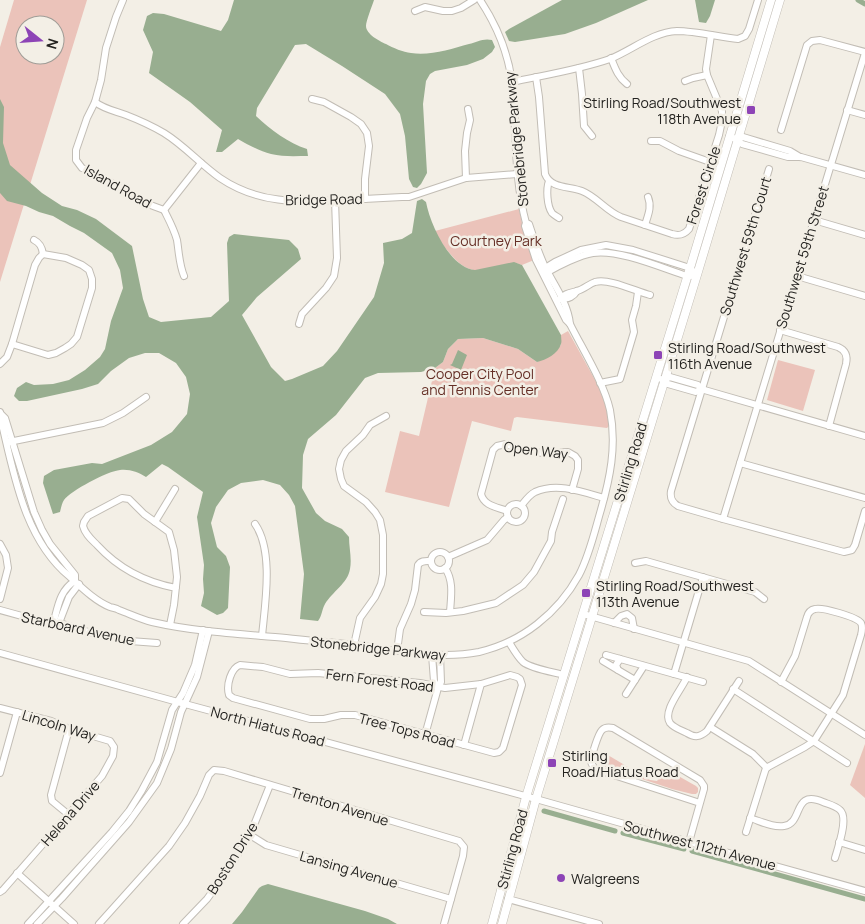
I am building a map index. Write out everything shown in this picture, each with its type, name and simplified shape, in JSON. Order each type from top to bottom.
[{"type":"main road","name":"Stirling Road","points":[[492,924],[526,796],[583,614],[660,379],[697,275],[771,0]]},
{"type":"main road","name":"Stirling Road","points":[[502,924],[536,799],[592,617],[660,379],[687,276],[780,0]]},
{"type":"street","points":[[95,102],[106,48],[123,0]]},
{"type":"street","points":[[415,11],[425,7],[452,11],[474,0]]},
{"type":"street","name":"Stonebridge Parkway","points":[[0,413],[5,418],[9,442],[42,530],[59,556],[75,575],[77,582],[95,598],[110,607],[151,622],[206,631],[354,645],[432,655],[458,655],[480,651],[509,642],[532,630],[566,594],[579,575],[589,552],[610,475],[613,452],[612,428],[609,408],[600,383],[570,324],[570,318],[544,271],[529,224],[526,223],[517,174],[512,82],[504,49],[497,31],[480,0]]},
{"type":"street","points":[[512,82],[579,68],[611,58],[661,34],[676,31],[738,39],[745,36],[758,0]]},
{"type":"street","name":"Forest Circle","points":[[549,181],[558,186],[585,192],[617,215],[677,236],[686,233],[689,229],[722,121],[722,111],[707,75],[706,63],[711,35]]},
{"type":"street","points":[[780,130],[807,46],[812,41],[820,40],[865,53]]},
{"type":"street","name":"Southwest 59th Street","points":[[723,519],[865,53]]},
{"type":"street","points":[[611,58],[617,73],[627,84]]},
{"type":"street","points":[[579,68],[584,126],[592,136]]},
{"type":"street","points":[[685,81],[707,75]]},
{"type":"street","points":[[536,77],[545,174],[549,181],[546,192],[552,213],[558,218]]},
{"type":"street","points":[[312,99],[324,102],[351,117],[361,124],[367,133],[369,146],[365,179],[365,199]]},
{"type":"street","name":"Bridge Road","points":[[95,102],[101,107],[137,119],[162,132],[221,178],[244,191],[271,199],[294,202],[409,197],[466,178],[517,174]]},
{"type":"street","name":"Island Road","points":[[95,102],[87,118],[76,150],[76,160],[82,168],[145,203],[164,210],[201,163]]},
{"type":"street","points":[[466,178],[465,151],[470,120],[468,109]]},
{"type":"street","points":[[848,110],[865,115]]},
{"type":"street","points":[[733,138],[742,144],[788,157],[800,157],[865,175]]},
{"type":"street","points":[[651,141],[660,141],[679,151],[710,162]]},
{"type":"street","name":"Southwest 59th Court","points":[[723,519],[678,506],[670,498],[670,491],[769,169]]},
{"type":"street","points":[[645,225],[650,208],[648,197]]},
{"type":"street","points":[[299,324],[302,314],[326,288],[334,276],[337,258],[335,200]]},
{"type":"street","points":[[164,210],[174,228],[184,276]]},
{"type":"street","points":[[814,220],[865,235]]},
{"type":"street","points":[[34,240],[39,243],[43,254]]},
{"type":"street","points":[[544,271],[555,262],[581,250],[606,246],[634,250],[690,268],[697,275]]},
{"type":"street","points":[[544,271],[592,253],[605,253],[627,256],[687,276],[697,275]]},
{"type":"street","points":[[12,344],[48,355],[65,348],[77,337],[92,288],[89,270],[82,264],[66,258],[43,254]]},
{"type":"street","points":[[0,364],[7,357],[35,265],[43,254]]},
{"type":"street","points":[[797,276],[865,296]]},
{"type":"street","points":[[559,300],[568,299],[574,296],[577,291],[597,282],[611,283],[650,295]]},
{"type":"street","points":[[600,383],[620,379],[634,332],[632,320],[638,292]]},
{"type":"street","points":[[780,330],[838,347],[846,354],[846,364],[829,426]]},
{"type":"street","points":[[660,379],[670,378],[698,385],[701,390],[865,436]]},
{"type":"street","points":[[9,442],[104,422],[123,413],[146,397]]},
{"type":"street","points":[[354,645],[360,618],[375,597],[381,584],[383,574],[383,535],[380,520],[375,512],[366,502],[344,486],[339,469],[341,460],[346,452],[370,425],[386,416]]},
{"type":"street","name":"Open Way","points":[[508,514],[487,504],[482,499],[481,494],[493,450],[497,446],[506,444],[531,452],[568,452],[575,456],[578,460],[578,469],[572,490]]},
{"type":"street","points":[[740,463],[865,498]]},
{"type":"street","points":[[521,506],[530,496],[543,490],[554,488],[572,490],[604,498]]},
{"type":"street","points":[[155,522],[175,489]]},
{"type":"street","points":[[170,625],[176,588],[177,577],[174,550],[169,532],[144,514],[127,498],[122,498],[88,516],[84,522],[84,529],[104,553],[124,569],[146,581],[176,588]]},
{"type":"street","points":[[424,612],[463,611],[496,603],[523,585],[534,572],[551,541],[562,499]]},
{"type":"street","points":[[448,557],[487,540],[504,520],[510,506],[513,504],[518,504],[524,510],[523,518],[515,522],[508,514]]},
{"type":"street","points":[[723,519],[844,552],[852,550],[855,545],[865,511]]},
{"type":"street","points":[[255,524],[263,541],[266,560],[262,636]]},
{"type":"street","points":[[0,544],[6,555],[8,568],[0,599]]},
{"type":"street","points":[[431,561],[437,553],[443,553],[448,557]]},
{"type":"street","points":[[431,561],[436,568],[441,570],[448,564],[448,557]]},
{"type":"street","points":[[397,650],[400,630],[415,590],[418,565],[419,563],[431,561]]},
{"type":"street","points":[[635,563],[646,561],[755,592],[764,599]]},
{"type":"street","points":[[445,568],[451,582],[450,612]]},
{"type":"street","points":[[674,674],[703,577]]},
{"type":"street","points":[[56,622],[60,598],[71,583],[77,582]]},
{"type":"street","points":[[746,832],[766,768],[814,741],[840,700],[861,635],[862,624],[855,618],[823,609],[813,610],[806,617],[795,656],[781,682]]},
{"type":"street","name":"Starboard Avenue","points":[[0,610],[40,621],[56,622],[108,638],[157,643]]},
{"type":"street","points":[[583,614],[750,662],[865,735]]},
{"type":"street","points":[[614,623],[621,616],[627,614],[632,618],[634,629]]},
{"type":"street","points":[[37,924],[129,811],[141,792],[157,762],[172,710],[183,694],[196,665],[206,631]]},
{"type":"street","points":[[28,924],[52,904],[129,822],[157,783],[185,704],[199,671],[206,631]]},
{"type":"street","points":[[509,642],[524,663],[535,668],[564,675]]},
{"type":"street","name":"North Hiatus Road","points":[[0,652],[536,799]]},
{"type":"street","points":[[432,655],[434,681],[438,688]]},
{"type":"street","points":[[425,735],[438,688],[442,682],[440,655]]},
{"type":"street","points":[[635,680],[618,670],[604,658],[620,659],[703,682]]},
{"type":"street","points":[[618,670],[616,665],[620,659]]},
{"type":"street","name":"Fern Forest Road","points":[[229,695],[228,688],[233,670],[236,666],[243,665],[263,667],[290,674],[318,673],[420,684],[438,688],[455,688],[481,684],[510,675],[517,677],[522,682],[504,746],[499,752]]},
{"type":"street","points":[[626,694],[644,666]]},
{"type":"street","points":[[687,677],[669,709],[669,720],[673,726],[690,736],[698,737],[710,727],[739,681]]},
{"type":"street","points":[[464,745],[481,684]]},
{"type":"street","points":[[733,689],[847,763]]},
{"type":"street","name":"Tree Tops Road","points":[[229,695],[236,699],[307,718],[324,720],[341,715],[355,715],[494,753],[499,752]]},
{"type":"street","name":"Lincoln Way","points":[[0,708],[110,741],[114,747]]},
{"type":"street","points":[[0,773],[17,712]]},
{"type":"street","points":[[710,727],[752,754],[766,768]]},
{"type":"street","points":[[689,842],[700,803],[704,786],[700,780],[613,728],[603,729],[599,735],[592,759],[593,766],[598,770],[700,803]]},
{"type":"street","points":[[69,729],[51,795],[52,801],[69,815]]},
{"type":"street","name":"Helena Drive","points":[[0,892],[102,776],[113,756],[114,747]]},
{"type":"street","points":[[157,762],[165,764]]},
{"type":"street","name":"Trenton Avenue","points":[[99,924],[169,846],[185,823],[209,775],[214,770],[224,771],[459,841],[464,847],[463,856],[451,899]]},
{"type":"street","name":"Boston Drive","points":[[183,924],[207,899],[250,835],[270,785]]},
{"type":"street","name":"Southwest 112th Avenue","points":[[536,799],[865,891]]},
{"type":"street","points":[[750,818],[777,826],[784,826],[795,820],[802,802],[809,799],[816,799],[839,809],[843,814],[844,821],[834,858]]},
{"type":"street","name":"Lansing Avenue","points":[[250,835],[266,845],[451,899]]},
{"type":"street","points":[[839,842],[865,850]]},
{"type":"street","points":[[17,873],[74,924]]},
{"type":"street","points":[[444,924],[451,899]]},
{"type":"street","points":[[508,899],[599,924]]},
{"type":"green space","points":[[14,0],[87,0],[0,282],[0,47]]},
{"type":"green space","name":"Courtney Park","points":[[519,209],[534,260],[522,265],[513,263],[480,270],[467,268],[450,254],[435,231]]},
{"type":"green space","name":"Cooper City Pool and Tennis Center","points":[[568,331],[599,387],[606,407],[609,426],[607,428],[517,417],[514,418],[511,431],[472,421],[449,507],[385,492],[400,431],[419,436],[435,368],[443,362],[448,349],[458,339],[483,338],[518,349],[537,362],[561,345],[561,335]]},
{"type":"green space","points":[[778,360],[815,370],[803,411],[767,400]]},
{"type":"green space","points":[[865,744],[865,798],[850,785]]},
{"type":"green space","points":[[601,751],[650,780],[657,781],[666,769],[696,786],[698,792],[692,794],[672,789],[600,765],[598,760]]},
{"type":"shaded area","points":[[234,0],[374,0],[367,21],[367,29],[377,39],[398,50],[418,54],[433,53],[480,40],[492,40],[495,47],[483,59],[467,65],[435,71],[430,74],[426,81],[423,104],[427,173],[417,188],[413,187],[409,179],[405,136],[400,114],[385,94],[306,44],[295,45],[257,108],[256,116],[280,136],[307,149],[308,156],[271,154],[254,148],[238,139],[222,152],[216,152],[222,130],[190,102],[149,73],[153,52],[143,30],[147,16],[153,13],[164,14],[221,31],[228,20]]},
{"type":"shaded area","points":[[562,0],[648,0],[596,23],[565,34],[515,42],[509,41],[505,32]]},
{"type":"shaded area","points":[[695,0],[715,0],[706,23],[699,22]]},
{"type":"shaded area","points":[[0,99],[4,107],[3,143],[10,165],[42,193],[62,206],[77,210],[96,219],[132,246],[143,299],[149,317],[161,322],[211,317],[229,301],[227,243],[229,237],[234,234],[289,240],[298,249],[301,259],[257,297],[242,315],[271,367],[285,381],[323,366],[337,351],[374,297],[384,263],[383,243],[402,239],[412,233],[417,201],[422,199],[426,202],[432,222],[443,244],[457,262],[475,270],[514,262],[522,265],[561,335],[559,348],[551,356],[537,362],[518,349],[483,338],[458,339],[448,349],[443,362],[435,368],[421,372],[378,373],[365,378],[336,415],[308,439],[303,455],[302,488],[316,513],[325,521],[342,529],[349,537],[351,565],[346,579],[325,604],[318,621],[300,619],[304,574],[295,506],[289,495],[280,485],[263,480],[241,483],[228,490],[216,507],[211,523],[217,547],[226,556],[230,567],[228,608],[223,613],[217,615],[201,606],[204,593],[204,565],[197,517],[203,492],[168,467],[162,464],[146,477],[137,472],[127,470],[114,471],[90,482],[68,496],[62,504],[60,512],[53,514],[43,483],[44,476],[54,470],[92,463],[102,464],[151,445],[172,432],[187,414],[190,394],[186,377],[176,363],[159,353],[145,353],[129,358],[111,371],[98,384],[27,401],[19,401],[14,396],[17,388],[26,382],[34,385],[53,384],[69,380],[85,370],[100,357],[105,349],[111,321],[123,288],[120,270],[112,253],[84,233],[53,216],[7,201],[0,193]]},
{"type":"shaded area","points":[[458,350],[467,355],[461,370],[450,365]]},
{"type":"shaded area","points":[[268,884],[365,911],[397,924],[232,924],[259,888]]},
{"type":"waterway","points":[[858,0],[865,4]]},
{"type":"waterway","points":[[544,811],[615,831]]},
{"type":"waterway","points":[[623,833],[684,849]]},
{"type":"waterway","points":[[692,851],[865,899]]},
{"type":"place","name":"Stirling Road/Southwest 118th Avenue","points":[[751,110]]},
{"type":"place","name":"Stirling Road/Southwest 116th Avenue","points":[[658,355]]},
{"type":"place","name":"Stirling Road/Southwest 113th Avenue","points":[[586,593]]},
{"type":"place","name":"Stirling Road/Hiatus Road","points":[[552,763]]},
{"type":"place","name":"Walgreens","points":[[561,878]]}]
